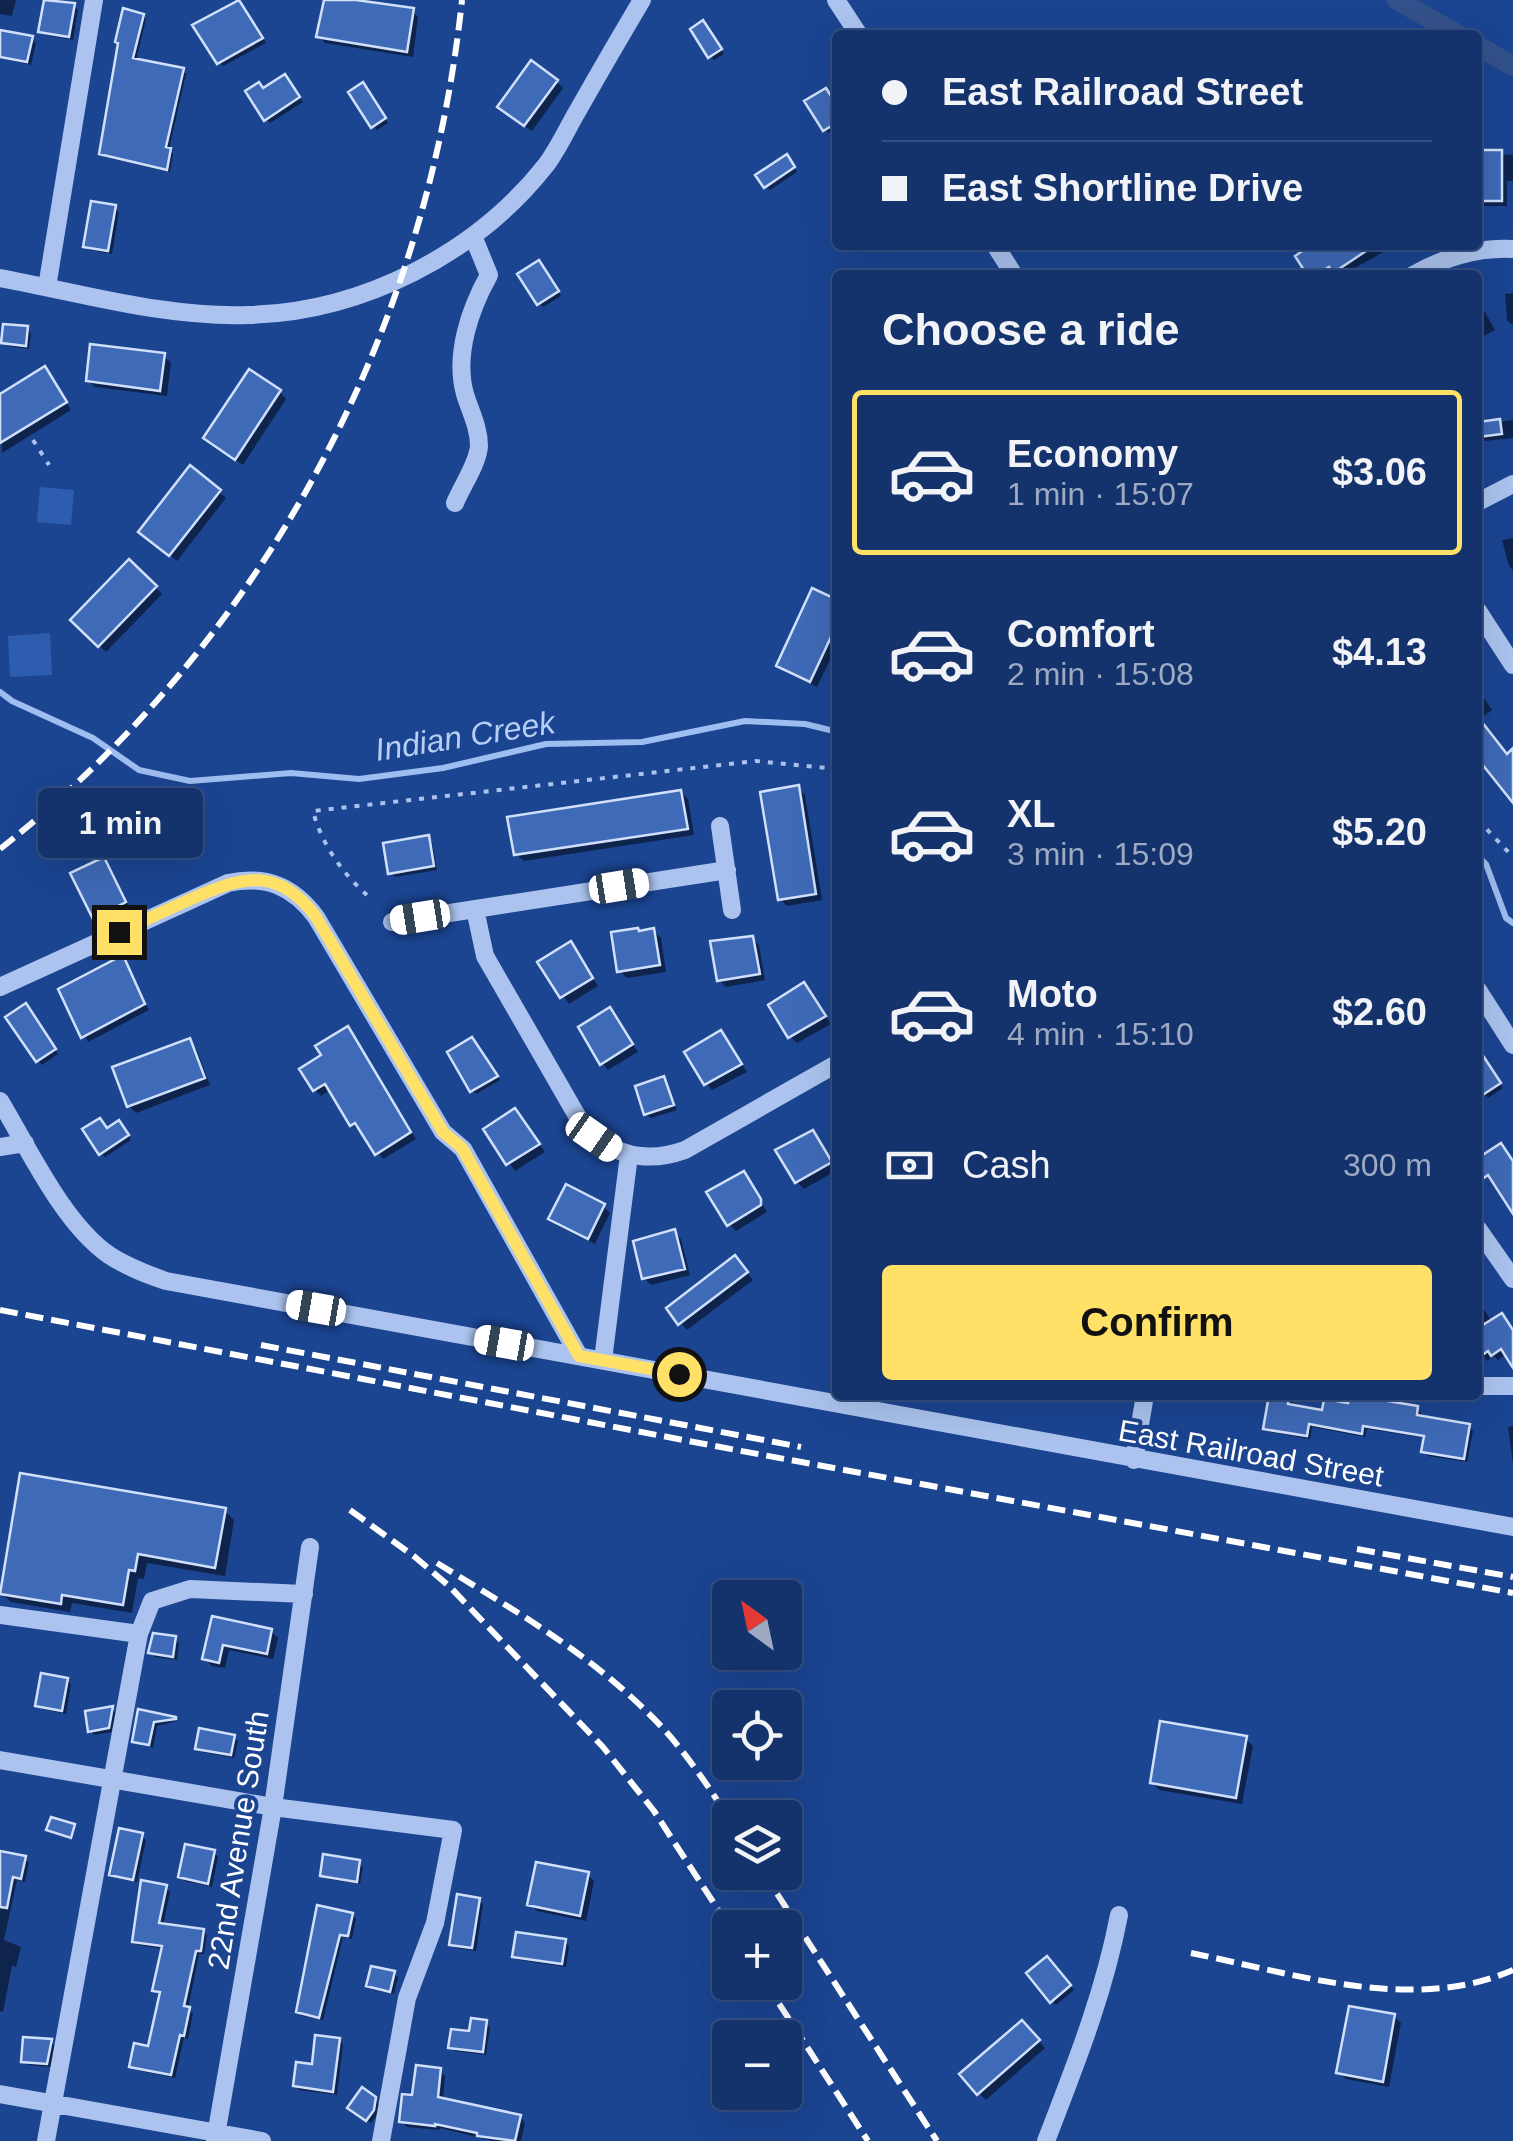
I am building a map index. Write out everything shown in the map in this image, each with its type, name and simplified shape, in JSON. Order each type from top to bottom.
[{"type":"street","points":[[47,287],[94,0]]},
{"type":"street","points":[[0,278],[158,309],[246,315],[327,304],[370,290],[446,255],[473,236],[500,214],[547,164],[642,0]]},
{"type":"street","points":[[836,0],[856,30]]},
{"type":"street","points":[[454,503],[479,450],[476,424],[460,373],[462,350],[477,296],[489,275],[473,236]]},
{"type":"street","points":[[1423,270],[1468,252],[1513,248]]},
{"type":"street","points":[[1482,500],[1513,484]]},
{"type":"street","points":[[1482,618],[1513,665]]},
{"type":"street","points":[[720,826],[732,910]]},
{"type":"street","points":[[392,922],[727,870]]},
{"type":"street","points":[[0,987],[228,882],[248,878],[270,881],[292,891],[316,917],[443,1132],[462,1148],[579,1356]]},
{"type":"street","points":[[476,909],[485,956],[580,1120],[612,1150],[629,1156],[667,1157],[832,1066]]},
{"type":"street","points":[[1485,1020],[1513,1045]]},
{"type":"street","name":"East Railroad Street","points":[[0,1102],[84,1233],[138,1272],[166,1281],[1513,1527]]},
{"type":"street","points":[[0,1147],[25,1143]]},
{"type":"street","points":[[603,1360],[629,1156]]},
{"type":"street","points":[[1482,1235],[1513,1279]]},
{"type":"street","points":[[1482,1386],[1513,1386]]},
{"type":"street","points":[[1134,1460],[1144,1400]]},
{"type":"street","name":"22nd Avenue South","points":[[216,2137],[272,1807],[310,1547]]},
{"type":"street","points":[[46,2141],[138,1634],[152,1602],[190,1590],[304,1594]]},
{"type":"street","points":[[0,1615],[138,1634]]},
{"type":"street","points":[[0,1760],[272,1807],[453,1830],[435,1923],[407,1998],[381,2141]]},
{"type":"street","points":[[1046,2141],[1109,1969],[1118,1915]]},
{"type":"street","points":[[0,2094],[216,2137],[262,2141]]},
{"type":"path","points":[[32,440],[49,466]]},
{"type":"path","points":[[367,894],[351,881],[318,832],[313,810],[756,761],[832,768]]},
{"type":"path","points":[[1482,824],[1513,857]]},
{"type":"shaded area","points":[[40,487],[74,490],[71,525],[37,522]]},
{"type":"shaded area","points":[[50,633],[52,675],[10,677],[8,636]]},
{"type":"building","points":[[44,0],[75,3],[69,37],[38,32]]},
{"type":"building","points":[[239,0],[263,38],[217,64],[192,25]]},
{"type":"building","points":[[324,0],[414,8],[407,52],[316,37]]},
{"type":"building","points":[[123,8],[144,14],[133,58],[184,68],[166,147],[171,148],[167,170],[99,154]]},
{"type":"building","points":[[703,20],[722,49],[708,58],[690,29]]},
{"type":"building","points":[[0,30],[33,36],[27,62],[0,57]]},
{"type":"building","points":[[531,60],[558,80],[524,126],[497,107]]},
{"type":"building","points":[[285,74],[300,97],[264,121],[245,91],[259,82],[263,88]]},
{"type":"building","points":[[363,82],[386,118],[371,128],[348,92]]},
{"type":"building","points":[[826,88],[832,95],[832,126],[823,131],[804,101]]},
{"type":"building","points":[[1482,150],[1502,150],[1502,201],[1482,201]]},
{"type":"building","points":[[787,154],[795,167],[764,188],[755,175]]},
{"type":"building","points":[[91,201],[116,205],[108,251],[83,247]]},
{"type":"building","points":[[1304,250],[1368,250],[1338,270],[1304,270],[1295,256]]},
{"type":"building","points":[[539,260],[559,291],[537,305],[517,274]]},
{"type":"building","points":[[3,324],[28,326],[26,346],[1,343]]},
{"type":"building","points":[[90,344],[165,353],[160,391],[86,381]]},
{"type":"building","points":[[45,366],[67,402],[0,443],[0,394]]},
{"type":"building","points":[[249,369],[281,390],[235,460],[203,438]]},
{"type":"building","points":[[1500,419],[1502,434],[1482,436],[1482,421]]},
{"type":"building","points":[[190,465],[221,490],[169,556],[138,532]]},
{"type":"building","points":[[129,559],[157,586],[98,647],[70,620]]},
{"type":"building","points":[[812,588],[832,597],[832,635],[810,682],[776,666]]},
{"type":"building","points":[[1482,722],[1507,754],[1513,748],[1513,803],[1482,764]]},
{"type":"building","points":[[799,785],[816,894],[778,900],[760,792]]},
{"type":"building","points":[[681,790],[688,829],[514,855],[507,817]]},
{"type":"building","points":[[429,835],[434,866],[388,874],[383,843]]},
{"type":"building","points":[[104,857],[126,902],[93,919],[70,873]]},
{"type":"building","points":[[654,928],[660,965],[617,972],[611,932]]},
{"type":"building","points":[[753,936],[760,974],[717,981],[710,941]]},
{"type":"building","points":[[571,941],[593,978],[560,998],[537,962]]},
{"type":"building","points":[[123,955],[145,1004],[81,1038],[58,989]]},
{"type":"building","points":[[804,982],[826,1016],[788,1038],[768,1005]]},
{"type":"building","points":[[26,1003],[56,1049],[36,1062],[5,1017]]},
{"type":"building","points":[[610,1007],[633,1044],[600,1065],[578,1027]]},
{"type":"building","points":[[348,1026],[411,1132],[375,1155],[355,1123],[350,1126],[325,1084],[313,1091],[299,1069],[321,1055],[315,1046]]},
{"type":"building","points":[[721,1030],[742,1064],[704,1085],[684,1052]]},
{"type":"building","points":[[472,1037],[498,1076],[470,1092],[447,1052]]},
{"type":"building","points":[[190,1038],[205,1078],[127,1107],[112,1067]]},
{"type":"building","points":[[1482,1054],[1501,1083],[1482,1095]]},
{"type":"building","points":[[664,1076],[674,1105],[644,1115],[635,1086]]},
{"type":"building","points":[[515,1108],[540,1144],[506,1165],[483,1129]]},
{"type":"building","points":[[100,1118],[107,1128],[119,1120],[129,1135],[99,1155],[82,1129]]},
{"type":"building","points":[[813,1130],[832,1162],[795,1183],[775,1150]]},
{"type":"building","points":[[1501,1143],[1513,1161],[1513,1214],[1488,1175],[1482,1179],[1482,1155]]},
{"type":"building","points":[[744,1171],[761,1205],[727,1226],[706,1192]]},
{"type":"building","points":[[566,1184],[605,1204],[588,1239],[548,1219]]},
{"type":"building","points":[[675,1229],[685,1269],[642,1279],[633,1241]]},
{"type":"building","points":[[735,1255],[748,1272],[678,1325],[666,1308]]},
{"type":"building","points":[[1502,1313],[1513,1330],[1513,1368],[1501,1349],[1491,1356],[1488,1351],[1482,1355],[1482,1326]]},
{"type":"building","points":[[1268,1400],[1288,1400],[1288,1404],[1322,1410],[1324,1400],[1381,1400],[1418,1406],[1417,1415],[1470,1424],[1464,1459],[1421,1452],[1424,1436],[1363,1426],[1362,1434],[1309,1424],[1307,1436],[1263,1429]]},
{"type":"building","points":[[20,1473],[226,1508],[215,1568],[138,1554],[135,1571],[129,1570],[123,1605],[62,1595],[61,1604],[0,1594]]},
{"type":"building","points":[[212,1616],[272,1629],[267,1654],[223,1645],[219,1663],[202,1659]]},
{"type":"building","points":[[153,1633],[176,1636],[173,1657],[148,1653]]},
{"type":"building","points":[[41,1673],[68,1678],[62,1711],[35,1706]]},
{"type":"building","points":[[113,1706],[109,1728],[88,1732],[85,1711]]},
{"type":"building","points":[[138,1709],[176,1719],[154,1722],[149,1745],[132,1742]]},
{"type":"building","points":[[1160,1721],[1247,1736],[1236,1798],[1150,1783]]},
{"type":"building","points":[[199,1728],[235,1735],[231,1755],[195,1749]]},
{"type":"building","points":[[51,1817],[75,1824],[71,1838],[46,1830]]},
{"type":"building","points":[[119,1828],[143,1833],[133,1880],[109,1875]]},
{"type":"building","points":[[185,1844],[215,1850],[208,1884],[178,1877]]},
{"type":"building","points":[[0,1851],[26,1856],[21,1879],[13,1877],[7,1908],[0,1907]]},
{"type":"building","points":[[323,1854],[360,1860],[357,1882],[320,1876]]},
{"type":"building","points":[[536,1862],[589,1872],[580,1916],[527,1905]]},
{"type":"building","points":[[141,1880],[167,1885],[159,1923],[204,1929],[184,2006],[190,2007],[184,2036],[180,2035],[171,2075],[129,2067],[134,2043],[148,2046],[160,1992],[152,1991],[162,1946],[132,1942]]},
{"type":"building","points":[[457,1894],[480,1898],[472,1948],[449,1945]]},
{"type":"building","points":[[317,1905],[353,1913],[348,1936],[340,1935],[319,2018],[296,2012]]},
{"type":"building","points":[[516,1932],[566,1939],[562,1964],[512,1957]]},
{"type":"building","points":[[1047,1956],[1071,1985],[1050,2003],[1026,1973]]},
{"type":"building","points":[[371,1966],[395,1971],[390,1992],[366,1986]]},
{"type":"building","points":[[1349,2006],[1395,2014],[1383,2082],[1336,2073]]},
{"type":"building","points":[[471,2018],[487,2020],[483,2052],[448,2048],[451,2029],[469,2031]]},
{"type":"building","points":[[1022,2020],[1040,2040],[977,2095],[959,2074]]},
{"type":"building","points":[[315,2035],[340,2038],[333,2092],[293,2086],[296,2062],[312,2064]]},
{"type":"building","points":[[23,2037],[52,2039],[47,2064],[21,2062]]},
{"type":"building","points":[[416,2065],[441,2068],[438,2097],[521,2115],[515,2141],[477,2136],[435,2124],[399,2122],[402,2094],[412,2095]]},
{"type":"building","points":[[362,2087],[376,2097],[374,2110],[366,2121],[347,2108]]},
{"type":"waterway","points":[[1397,0],[1450,30]]},
{"type":"waterway","points":[[1482,48],[1513,66]]},
{"type":"waterway","name":"Indian Creek","points":[[0,692],[93,738],[139,770],[190,781],[291,773],[359,779],[443,768],[546,744],[642,742],[745,721],[805,724],[832,731]]},
{"type":"waterway","name":"Indian Creek","points":[[1482,860],[1506,918],[1513,923]]},
{"type":"railway","points":[[0,849],[94,766],[179,675],[253,577],[317,471],[370,360],[412,244],[443,124],[462,0]]},
{"type":"railway","points":[[0,1310],[1513,1593]]},
{"type":"railway","points":[[261,1345],[801,1447]]},
{"type":"railway","points":[[350,1510],[449,1586],[603,1747],[654,1811],[718,1910]]},
{"type":"railway","points":[[1357,1549],[1513,1577]]},
{"type":"railway","points":[[437,1563],[545,1630],[622,1688],[680,1749],[717,1800]]},
{"type":"railway","points":[[775,1890],[937,2141]]},
{"type":"railway","points":[[1191,1953],[1311,1979],[1394,1989],[1435,1989],[1475,1983],[1513,1970]]},
{"type":"railway","points":[[777,2000],[868,2141]]},
{"type":"route","points":[[119,932],[228,882],[248,878],[270,881],[305,901],[443,1132],[462,1148],[579,1356],[679,1374]]}]
